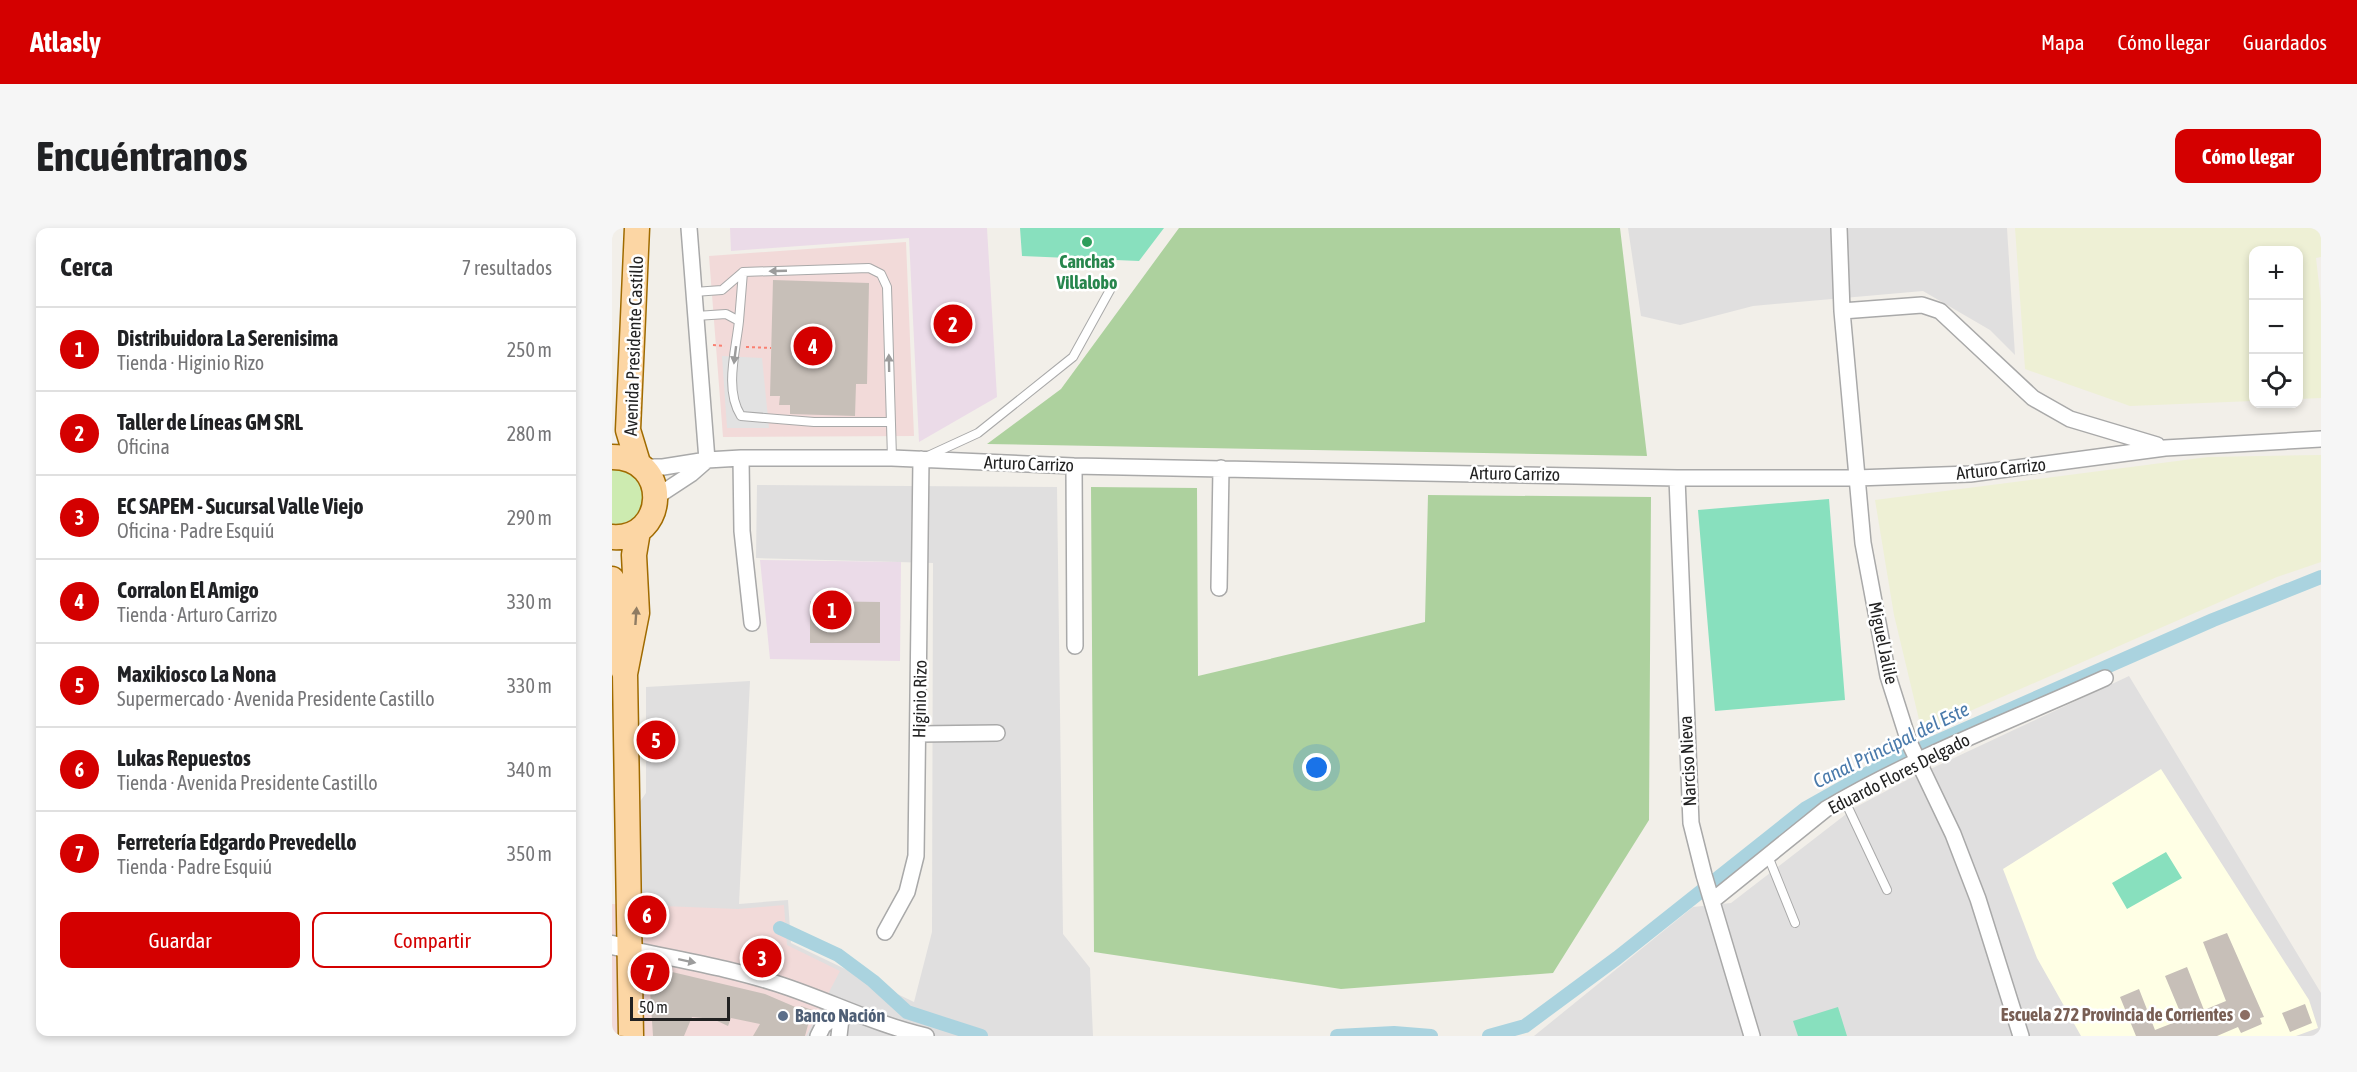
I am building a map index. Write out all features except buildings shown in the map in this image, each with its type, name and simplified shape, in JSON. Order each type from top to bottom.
[{"type":"main road","name":"Avenida Presidente Castillo","points":[[612,422],[618,365],[623,228]]},
{"type":"main road","name":"Avenida Presidente Castillo","points":[[637,228],[628,430],[640,465],[654,483],[656,497]]},
{"type":"main road","points":[[612,457],[625,458],[640,465]]},
{"type":"main road","points":[[612,537],[627,536],[638,531],[653,513],[656,497]]},
{"type":"main road","points":[[631,1036],[621,947],[619,726],[621,684],[637,613],[634,555],[638,531]]},
{"type":"main road","points":[[612,579],[615,651],[621,684]]},
{"type":"street","points":[[656,497],[691,474],[707,460],[689,228]]},
{"type":"street","name":"Miguel Jalile","points":[[1839,228],[1842,311],[1863,543],[1888,676],[1918,762],[1953,834],[1978,899],[2021,1036]]},
{"type":"street","points":[[1842,311],[1922,305],[1940,311],[2034,398],[2070,419],[2165,448]]},
{"type":"street","name":"Arturo Carrizo","points":[[640,465],[663,467],[707,460],[741,458],[892,458],[1074,466],[1677,478],[1856,478],[1970,474],[2165,448],[2321,439]]},
{"type":"street","points":[[741,458],[742,531],[752,623]]},
{"type":"street","name":"Higinio Rizo","points":[[885,932],[907,892],[916,856],[920,734],[921,459]]},
{"type":"street","points":[[1074,466],[1075,646]]},
{"type":"street","points":[[1220,588],[1221,468]]},
{"type":"street","name":"Narciso Nieva","points":[[1677,478],[1691,823],[1752,1036]]},
{"type":"street","name":"Eduardo Flores Delgado","points":[[1712,901],[1826,809],[1918,762],[2105,678]]},
{"type":"street","points":[[920,734],[998,733]]},
{"type":"street","points":[[621,947],[761,979],[842,1010],[926,1036]]},
{"type":"street","points":[[818,1036],[823,1026],[842,1010]]},
{"type":"street","points":[[839,1036],[842,1010]]},
{"type":"lane","points":[[694,292],[723,290],[743,272],[869,268],[881,274],[887,288],[892,458]]},
{"type":"lane","points":[[743,272],[732,373],[735,406],[741,416],[814,422],[890,422]]},
{"type":"lane","points":[[921,459],[978,433],[1073,357],[1110,290]]},
{"type":"lane","points":[[696,315],[726,314],[739,321]]},
{"type":"lane","points":[[1844,799],[1887,890]]},
{"type":"lane","points":[[1768,856],[1795,923]]},
{"type":"shaded area","points":[[730,228],[987,228],[997,397],[919,442],[909,238],[731,251]]},
{"type":"shaded area","points":[[1628,228],[2007,228],[2015,355],[1990,330],[1923,291],[1753,306],[1680,325],[1641,316]]},
{"type":"shaded area","points":[[2015,228],[2321,228],[2321,257],[2316,258],[2321,302],[2321,398],[2303,399],[2303,246],[2249,246],[2249,401],[2130,406],[2025,369]]},
{"type":"shaded area","points":[[906,242],[914,436],[723,437],[709,256]]},
{"type":"shaded area","points":[[722,356],[762,358],[769,428],[727,428]]},
{"type":"shaded area","points":[[2321,455],[2321,562],[2277,577],[1922,732],[1894,615],[1875,500],[2208,457]]},
{"type":"shaded area","points":[[757,485],[1057,487],[1063,934],[1090,968],[1093,1036],[643,1036],[639,803],[646,793],[646,687],[750,681],[739,904],[788,900],[791,943],[914,1002],[932,932],[933,563],[756,558]]},
{"type":"shaded area","points":[[760,560],[901,562],[900,661],[770,659]]},
{"type":"shaded area","points":[[2129,676],[2321,993],[2321,1036],[1534,1036],[1693,907],[1731,903],[1854,808],[1907,780]]},
{"type":"shaded area","points":[[2161,769],[2309,1000],[2318,1028],[2296,1036],[2081,1036],[2037,958],[2003,869]]},
{"type":"shaded area","points":[[612,904],[738,909],[784,905],[787,945],[840,971],[806,1036],[612,1036]]},
{"type":"green space","name":"Canchas Villalobo","points":[[1020,228],[1164,228],[1139,261],[1022,256]]},
{"type":"green space","points":[[1179,228],[1620,228],[1647,456],[987,444],[1061,389]]},
{"type":"green space","points":[[612,468],[633,473],[643,493],[644,501],[639,514],[612,526]]},
{"type":"green space","points":[[1091,487],[1197,488],[1198,676],[1425,622],[1428,495],[1651,497],[1649,820],[1553,973],[1341,989],[1094,952]]},
{"type":"green space","points":[[1829,499],[1845,700],[1715,711],[1698,510]]},
{"type":"green space","points":[[2166,852],[2182,878],[2127,909],[2112,883]]},
{"type":"green space","points":[[1838,1007],[1847,1036],[1798,1036],[1793,1021]]},
{"type":"waterway","name":"Canal Principal del Este","points":[[1489,1036],[1525,1026],[1617,958],[1806,808],[1879,767],[2213,620],[2321,577]]},
{"type":"waterway","name":"Canal Principal del Este","points":[[780,928],[838,955],[873,981],[907,1012],[981,1036]]},
{"type":"waterway","name":"Canal Principal del Este","points":[[1337,1036],[1394,1033],[1431,1036]]},
{"type":"place","name":"Canchas Villalobo","points":[[1087,242]]},
{"type":"place","name":"Taller de Líneas GM SRL","points":[[953,324]]},
{"type":"place","name":"Corralon El Amigo","points":[[813,346]]},
{"type":"place","name":"Distribuidora La Serenisima","points":[[832,610]]},
{"type":"place","name":"Maxikiosco La Nona","points":[[656,740]]},
{"type":"place","name":"Lukas Repuestos","points":[[647,915]]},
{"type":"place","name":"EC SAPEM - Sucursal Valle Viejo","points":[[762,958]]},
{"type":"place","name":"Ferretería Edgardo Prevedello","points":[[650,972]]},
{"type":"place","name":"Escuela 272 Provincia de Corrientes","points":[[2245,1015]]},
{"type":"place","name":"Banco Nación","points":[[783,1016]]}]
